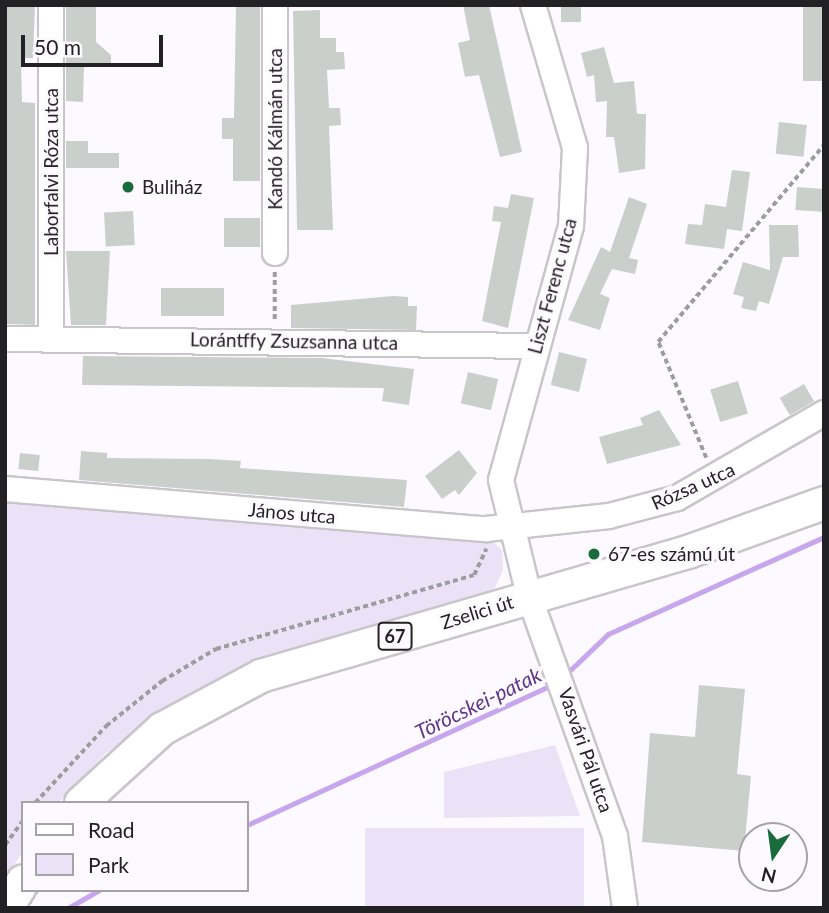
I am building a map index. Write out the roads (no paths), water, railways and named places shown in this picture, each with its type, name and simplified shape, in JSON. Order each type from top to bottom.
[{"type":"main road","name":"Zselici út","points":[[83,801],[162,729],[261,676],[688,552],[824,503]]},
{"type":"main road","points":[[7,908],[21,884]]},
{"type":"street","name":"Laborfalvi Róza utca","points":[[51,5],[51,339]]},
{"type":"street","name":"Kandó Kálmán utca","points":[[275,5],[275,253]]},
{"type":"street","name":"Liszt Ferenc utca","points":[[507,527],[501,480],[571,226],[575,148],[533,5]]},
{"type":"street","name":"Lorántffy Zsuzsanna utca","points":[[5,339],[275,340],[536,346]]},
{"type":"street","name":"Rózsa utca","points":[[507,527],[639,511],[715,480],[824,413]]},
{"type":"street","name":"János utca","points":[[5,489],[507,527]]},
{"type":"street","points":[[507,527],[529,596]]},
{"type":"street","name":"Vasvári Pál utca","points":[[529,596],[570,702],[615,836],[625,908]]},
{"type":"waterway","name":"Töröcskei-patak","points":[[564,676],[608,634],[824,537]]},
{"type":"waterway","name":"Töröcskei-patak","points":[[248,825],[553,684]]},
{"type":"waterway","name":"Töröcskei-patak","points":[[68,908],[96,892]]},
{"type":"place","name":"Buliház","points":[[128,187]]},
{"type":"place","name":"67-es számú út","points":[[594,554]]}]
